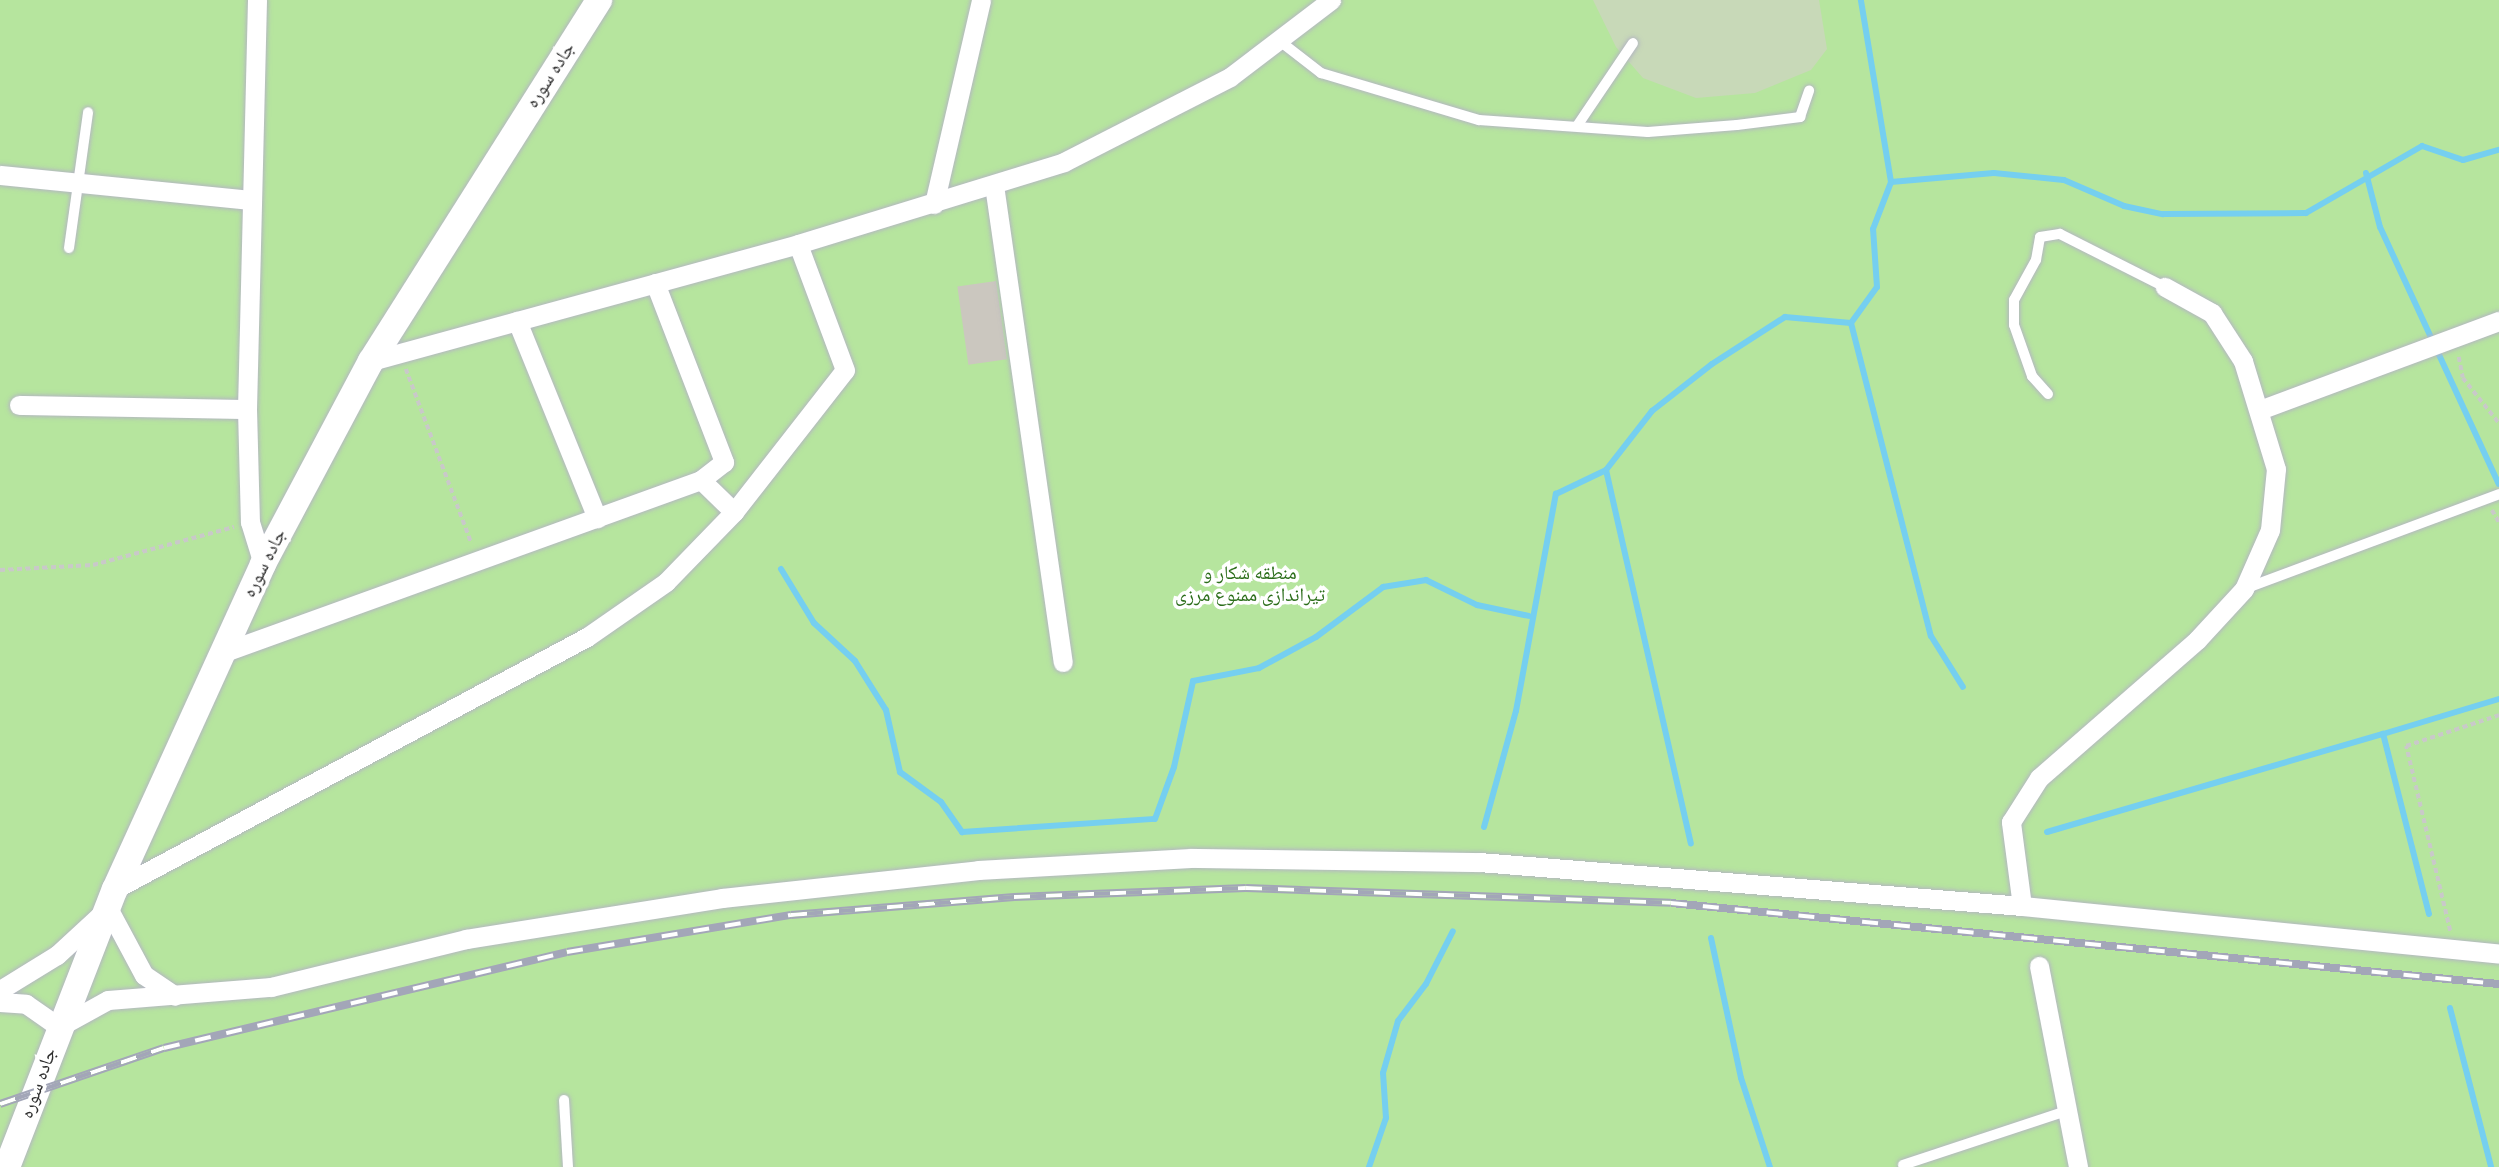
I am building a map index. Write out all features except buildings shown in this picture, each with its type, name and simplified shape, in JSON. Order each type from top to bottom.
[{"type":"main road","name":"جاده سوره","points":[[7,1167],[59,1027],[112,899],[219,654],[262,564],[371,360],[599,0]]},
{"type":"street","points":[[257,0],[249,200],[247,410],[250,523],[262,564]]},
{"type":"street","points":[[934,204],[981,0]]},
{"type":"street","points":[[371,360],[798,244],[1065,162],[1230,77],[1281,42],[1331,0]]},
{"type":"street","points":[[0,175],[249,200]]},
{"type":"street","points":[[994,185],[1063,662]]},
{"type":"street","points":[[0,990],[57,955],[112,899],[587,637],[666,582],[734,512],[845,370],[798,244]]},
{"type":"street","points":[[219,654],[701,480],[724,462],[655,283]]},
{"type":"street","points":[[2022,906],[2011,822],[2039,778],[2197,640],[2244,589],[2270,530],[2276,469],[2262,409],[2243,361],[2212,313],[2165,287]]},
{"type":"street","points":[[517,321],[597,517]]},
{"type":"street","points":[[2262,409],[2499,321]]},
{"type":"street","points":[[19,405],[247,410]]},
{"type":"street","points":[[701,480],[734,512]]},
{"type":"street","points":[[0,1003],[26,1004],[59,1027],[107,1000],[179,998],[271,987],[466,939],[722,898],[978,870],[1191,858],[1479,862],[2022,906],[2499,954]]},
{"type":"street","points":[[112,899],[144,975],[179,998]]},
{"type":"street","points":[[2039,966],[2078,1167]]},
{"type":"lane","points":[[1281,42],[1321,73],[1387,97],[1479,120],[1648,132],[1800,117],[1809,90]]},
{"type":"lane","points":[[1577,127],[1633,43]]},
{"type":"lane","points":[[69,248],[74,182],[88,112]]},
{"type":"lane","points":[[2048,394],[2032,376],[2014,325],[2014,300],[2036,260],[2040,237],[2060,234],[2165,287]]},
{"type":"lane","points":[[2244,589],[2495,495]]},
{"type":"lane","points":[[564,1100],[568,1167]]},
{"type":"lane","points":[[1903,1166],[2069,1110]]},
{"type":"path","points":[[2453,339],[2463,378],[2499,423]]},
{"type":"path","points":[[400,353],[478,560]]},
{"type":"path","points":[[0,570],[93,565],[250,523]]},
{"type":"path","points":[[2455,949],[2406,746],[2499,715]]},
{"type":"green space","name":"منطقه شکار و تیراندازی ممنوع مرزی","points":[[0,0],[2499,0],[2499,1167],[0,1167]]},
{"type":"green space","points":[[1593,0],[1819,0],[1827,49],[1811,70],[1755,93],[1696,98],[1643,78],[1616,47]]},
{"type":"waterway","points":[[1484,827],[1516,711],[1556,494],[1606,470],[1652,411],[1712,364],[1785,317],[1851,323],[1877,287],[1873,229],[1891,182],[1861,0]]},
{"type":"waterway","points":[[1891,182],[1994,173],[2064,180],[2124,206],[2163,214],[2306,213],[2422,146],[2463,160],[2499,150]]},
{"type":"waterway","points":[[2366,173],[2380,227],[2499,484]]},
{"type":"waterway","points":[[1851,323],[1931,636],[1963,687]]},
{"type":"waterway","points":[[1606,470],[1691,843]]},
{"type":"waterway","points":[[781,569],[814,623],[855,661],[886,710],[900,772],[941,802],[962,832],[1155,819],[1174,767],[1193,681],[1259,668],[1316,637],[1383,587],[1426,580],[1477,605],[1529,616]]},
{"type":"waterway","points":[[2429,914],[2383,734],[2499,699]]},
{"type":"waterway","points":[[2047,832],[2383,734]]},
{"type":"waterway","points":[[1369,1167],[1386,1118],[1383,1073],[1398,1021],[1426,984],[1453,931]]},
{"type":"waterway","points":[[1711,938],[1741,1078],[1770,1167]]},
{"type":"waterway","points":[[2450,1008],[2491,1167]]},
{"type":"railway","points":[[0,1104],[164,1048],[567,952],[791,915],[1014,897],[1246,888],[1671,903],[2499,984]]}]
